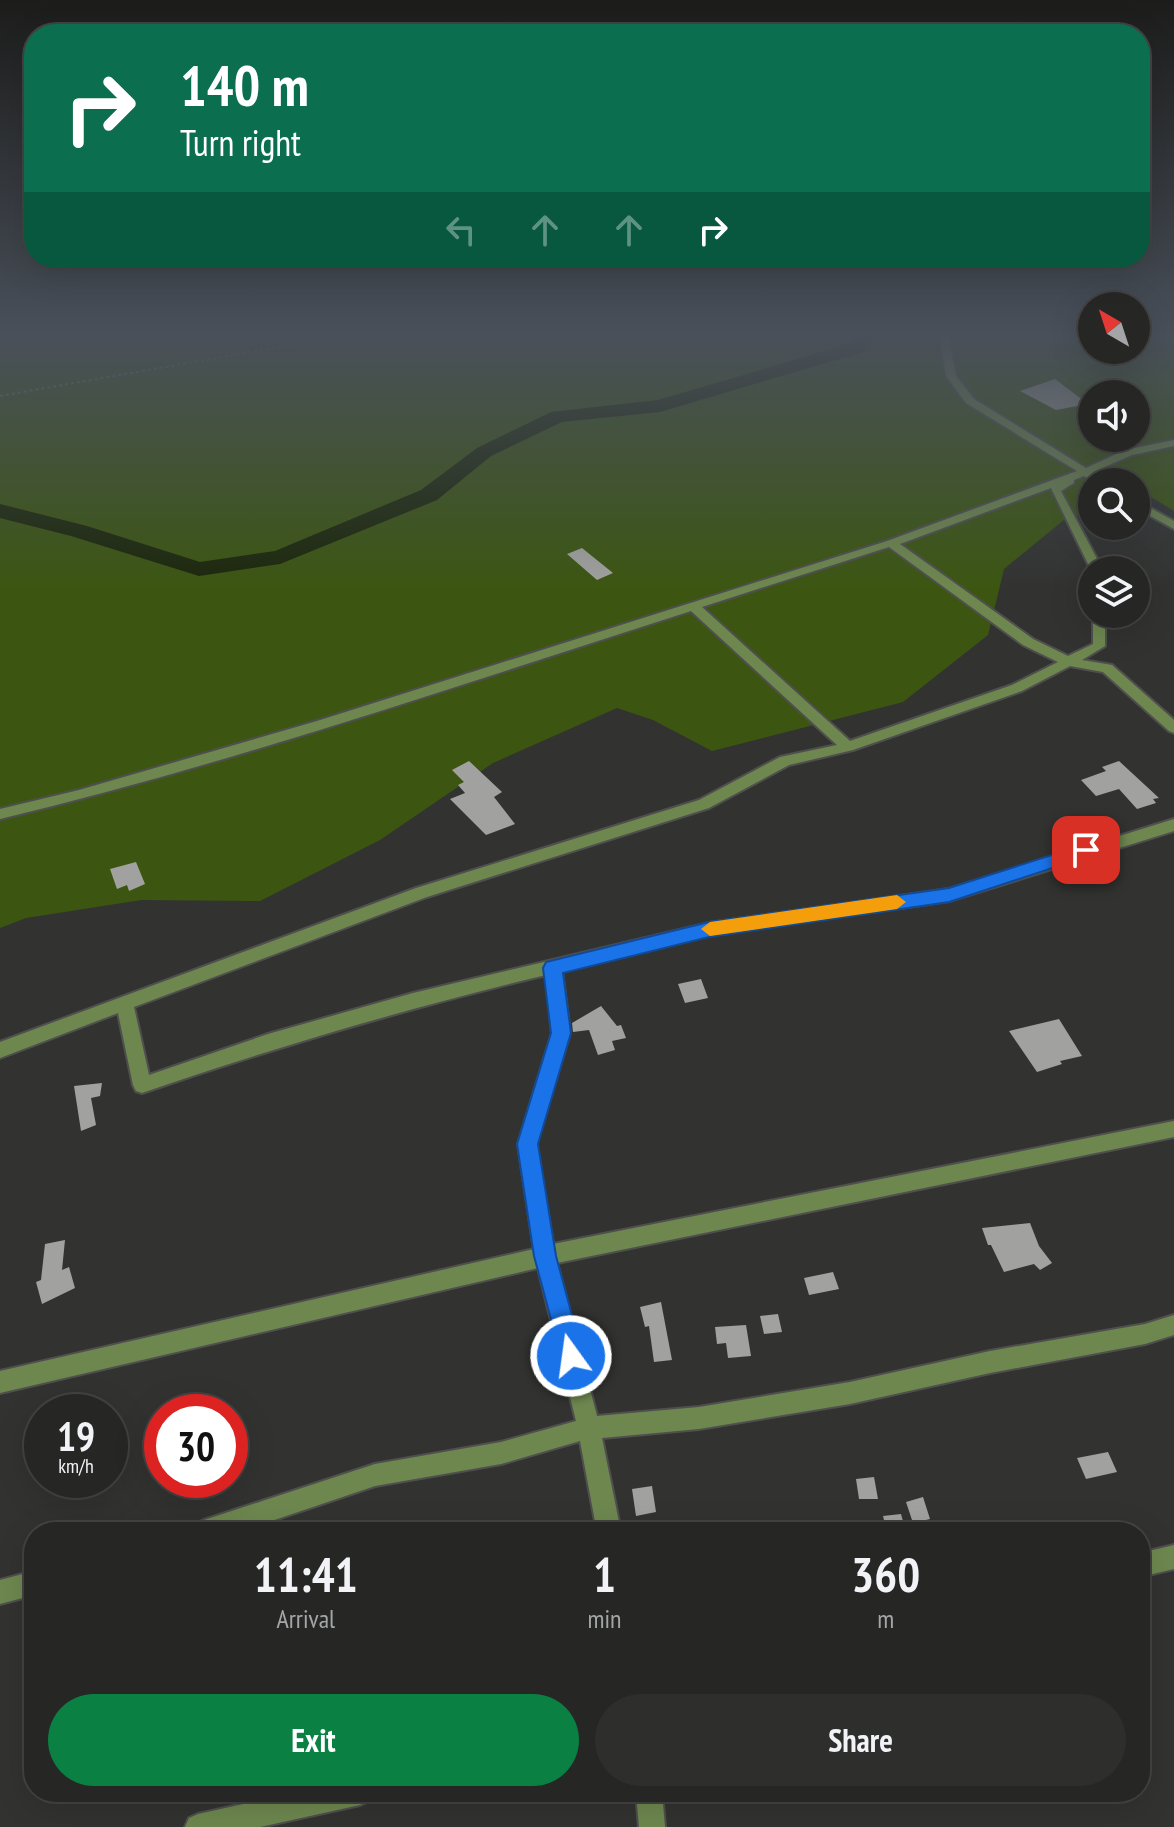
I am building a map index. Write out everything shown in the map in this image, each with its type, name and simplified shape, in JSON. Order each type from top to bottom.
[{"type":"street","points":[[998,418],[1079,468]]},
{"type":"street","points":[[1094,468],[1129,452],[1174,443]]},
{"type":"street","points":[[0,814],[79,795],[322,724],[891,543],[1078,475]]},
{"type":"street","points":[[1078,476],[1055,490],[1078,534]]},
{"type":"street","points":[[1150,511],[1174,526]]},
{"type":"street","points":[[891,543],[1028,642],[1069,662],[1107,668],[1174,728]]},
{"type":"street","points":[[693,606],[848,747]]},
{"type":"street","points":[[0,1050],[422,892],[704,804],[785,761],[848,747],[1017,688],[1099,646],[1099,628]]},
{"type":"street","points":[[124,1003],[142,1085],[268,1042],[413,1000],[709,929],[949,895],[1174,825]]},
{"type":"street","points":[[553,968],[561,1033],[527,1144],[545,1256],[589,1428],[607,1522]]},
{"type":"street","points":[[0,1382],[545,1256],[1174,1129]]},
{"type":"street","points":[[234,1522],[375,1475],[501,1453],[589,1428],[699,1418],[850,1393],[990,1362],[1145,1334],[1174,1325]]},
{"type":"street","points":[[1150,1563],[1174,1557]]},
{"type":"street","points":[[0,1592],[24,1586]]},
{"type":"street","points":[[198,1827],[314,1802]]},
{"type":"street","points":[[650,1802],[652,1827]]},
{"type":"green space","points":[[0,418],[1078,418],[1078,452],[1150,452],[1150,418],[1174,418],[1174,511],[1150,497],[1150,468],[1078,468],[1078,516],[1065,519],[1004,569],[988,635],[903,702],[712,751],[653,720],[617,708],[493,763],[380,840],[260,901],[141,900],[26,918],[0,928]]},
{"type":"building","points":[[582,548],[613,573],[597,580],[567,554]]},
{"type":"building","points":[[469,761],[502,792],[494,797],[515,824],[486,835],[450,799],[465,793],[458,785],[464,782],[452,770]]},
{"type":"building","points":[[1119,761],[1159,798],[1153,799],[1156,803],[1137,809],[1119,789],[1096,796],[1081,780],[1106,771],[1102,767]]},
{"type":"building","points":[[136,862],[145,884],[129,891],[127,885],[117,889],[110,869]]},
{"type":"building","points":[[701,979],[708,998],[685,1003],[678,984]]},
{"type":"building","points":[[601,1006],[617,1026],[621,1025],[626,1038],[612,1041],[615,1050],[598,1055],[589,1030],[573,1032],[572,1023]]},
{"type":"building","points":[[1059,1019],[1082,1056],[1060,1061],[1062,1064],[1037,1072],[1009,1031]]},
{"type":"building","points":[[102,1083],[100,1096],[91,1098],[96,1125],[81,1131],[74,1086]]},
{"type":"building","points":[[1030,1223],[1039,1246],[1052,1263],[1040,1270],[1034,1264],[1004,1272],[982,1228]]},
{"type":"building","points":[[65,1240],[62,1270],[69,1267],[75,1288],[42,1304],[36,1282],[41,1280],[45,1244]]},
{"type":"building","points":[[833,1272],[839,1289],[809,1295],[804,1278]]},
{"type":"building","points":[[661,1302],[672,1360],[654,1362],[649,1326],[645,1327],[640,1307]]},
{"type":"building","points":[[778,1314],[782,1332],[764,1334],[760,1316]]},
{"type":"building","points":[[746,1325],[751,1356],[728,1358],[726,1343],[717,1344],[715,1327]]},
{"type":"building","points":[[1108,1452],[1117,1472],[1086,1479],[1077,1458]]},
{"type":"building","points":[[874,1477],[878,1499],[859,1499],[856,1479]]},
{"type":"building","points":[[652,1486],[656,1512],[636,1516],[632,1489]]},
{"type":"building","points":[[923,1497],[930,1519],[913,1522],[906,1502]]},
{"type":"building","points":[[901,1514],[903,1522],[884,1522],[883,1516]]},
{"type":"waterway","points":[[0,511],[79,531],[199,569],[280,557],[429,495],[484,452],[553,418]]},
{"type":"slow traffic","points":[[710,929],[897,902]]},
{"type":"route","points":[[571,1356],[545,1256],[527,1144],[561,1033],[553,968],[709,929],[949,895],[1086,850]]}]
